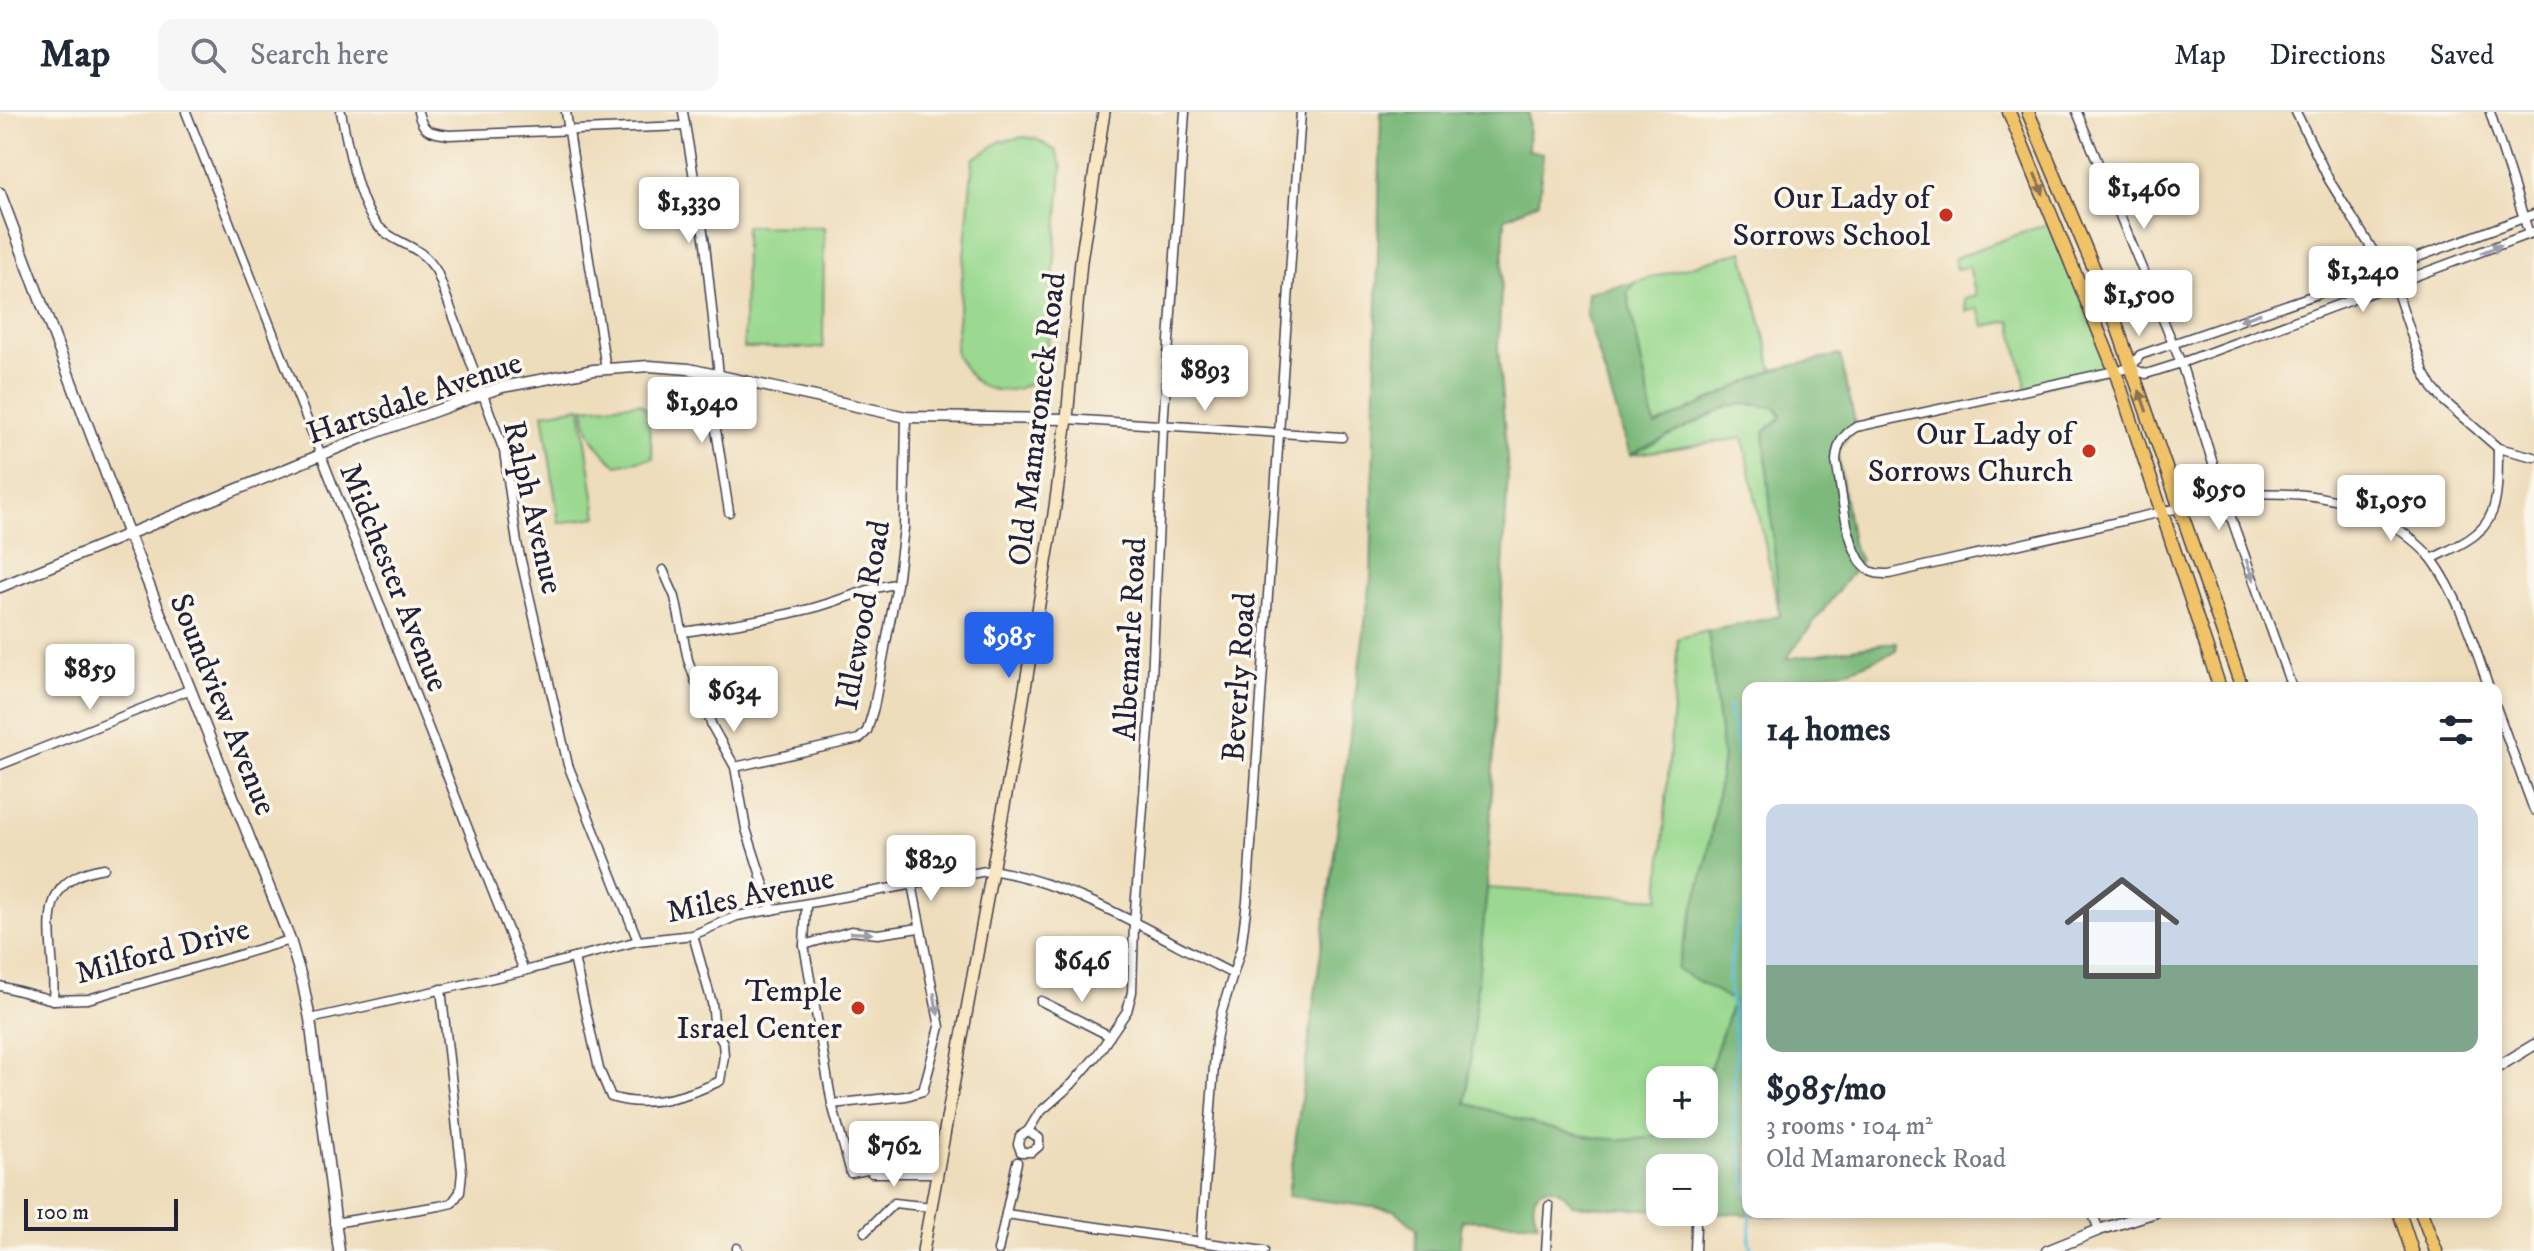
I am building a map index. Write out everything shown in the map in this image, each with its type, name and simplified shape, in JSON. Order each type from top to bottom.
[{"type":"main road","name":"Old Mamaroneck Road","points":[[923,1251],[1054,514],[1067,419],[1081,261],[1104,112]]},
{"type":"main road","points":[[2009,112],[2115,371],[2219,682]]},
{"type":"main road","points":[[2028,112],[2111,309],[2240,682]]},
{"type":"main road","points":[[2401,1218],[2412,1251]]},
{"type":"main road","points":[[2423,1218],[2436,1251]]},
{"type":"street","name":"Midchester Avenue","points":[[186,112],[524,971]]},
{"type":"street","name":"Ralph Avenue","points":[[341,112],[367,211],[378,226],[418,249],[437,272],[504,451],[517,543],[568,765],[638,941]]},
{"type":"street","points":[[418,112],[421,125],[428,132],[449,135],[685,126]]},
{"type":"street","points":[[566,112],[606,369]]},
{"type":"street","points":[[683,112],[705,244],[719,375]]},
{"type":"street","name":"Albemarle Road","points":[[1028,1131],[1039,1113],[1072,1084],[1110,1036],[1127,1011],[1132,992],[1134,924],[1151,703],[1163,427],[1185,112]]},
{"type":"street","name":"Beverly Road","points":[[1201,1241],[1216,1040],[1241,948],[1247,902],[1301,112]]},
{"type":"street","points":[[2077,112],[2181,363],[2223,495],[2290,682]]},
{"type":"street","points":[[2296,112],[2329,180],[2395,286],[2424,372],[2433,388],[2498,448],[2534,457]]},
{"type":"street","points":[[2179,508],[1878,574],[1866,568],[1852,543],[1836,461],[1838,445],[1856,427],[2131,368],[2146,374],[2395,286],[2532,233],[2524,218],[2490,112]]},
{"type":"street","name":"Soundview Avenue","points":[[0,193],[129,535],[290,940],[310,1019],[339,1251]]},
{"type":"street","points":[[2131,368],[2140,355],[2534,214]]},
{"type":"street","name":"Hartsdale Avenue","points":[[0,587],[369,435],[482,394],[502,387],[606,369],[649,366],[707,373],[906,417],[1067,419],[1342,437]]},
{"type":"street","points":[[707,373],[729,512]]},
{"type":"street","name":"Idlewood Road","points":[[735,767],[859,739],[867,731],[881,674],[904,528],[906,417]]},
{"type":"street","points":[[2432,559],[2477,533],[2491,516],[2496,498],[2498,448]]},
{"type":"street","points":[[2223,495],[2293,493],[2343,501],[2370,511],[2396,527],[2432,559],[2473,642],[2487,682]]},
{"type":"street","points":[[663,570],[675,597],[688,660],[712,726],[735,767],[746,829],[772,910]]},
{"type":"street","points":[[684,632],[784,615],[880,586],[897,584]]},
{"type":"street","points":[[2192,604],[2211,597]]},
{"type":"street","points":[[0,765],[191,689]]},
{"type":"street","points":[[2502,723],[2534,810]]},
{"type":"street","points":[[53,1000],[53,900],[60,887],[77,876],[104,868]]},
{"type":"street","name":"Miles Avenue","points":[[310,1019],[524,971],[638,941],[693,935],[737,916],[806,906],[992,870],[1029,877],[1112,912],[1233,974]]},
{"type":"street","points":[[832,1104],[906,1096],[923,1091],[940,1027],[912,884]]},
{"type":"street","points":[[806,906],[804,945],[832,1104],[851,1173]]},
{"type":"street","points":[[804,945],[851,931],[878,934],[919,928]]},
{"type":"street","points":[[574,958],[599,1069],[611,1097],[631,1104],[670,1099],[720,1081],[724,1056],[693,935]]},
{"type":"street","name":"Milford Drive","points":[[0,986],[53,1000],[88,999],[290,940]]},
{"type":"street","points":[[334,1223],[452,1203],[460,1192],[462,1172],[441,989]]},
{"type":"street","points":[[1041,1001],[1110,1036]]},
{"type":"street","points":[[2502,1064],[2534,1045]]},
{"type":"street","points":[[851,1173],[941,1156]]},
{"type":"street","points":[[998,1251],[1017,1162]]},
{"type":"street","points":[[851,1173],[938,1173]]},
{"type":"street","points":[[865,1232],[894,1203],[931,1207]]},
{"type":"street","points":[[1546,1251],[1549,1206]]},
{"type":"street","points":[[1006,1214],[1264,1251]]},
{"type":"street","points":[[2094,1218],[2099,1230]]},
{"type":"street","points":[[2047,1251],[2137,1218]]},
{"type":"street","points":[[1695,1251],[1696,1226]]},
{"type":"green space","points":[[1381,112],[1529,112],[1528,150],[1543,153],[1539,202],[1505,218],[1498,349],[1508,472],[1487,888],[1466,1103],[1543,1126],[1604,1139],[1718,1138],[1718,1066],[1711,1066],[1733,1001],[1677,969],[1707,859],[1723,758],[1708,631],[1780,616],[1764,432],[1781,418],[1781,413],[1775,407],[1751,404],[1728,406],[1630,455],[1586,313],[1588,292],[1636,282],[1627,293],[1655,426],[1773,370],[1840,355],[1856,427],[1837,451],[1852,543],[1861,561],[1786,659],[1897,642],[1896,651],[1852,669],[1780,682],[1742,682],[1742,1214],[1718,1213],[1718,1154],[1646,1154],[1646,1209],[1572,1205],[1558,1190],[1543,1189],[1534,1200],[1538,1223],[1462,1220],[1459,1251],[1415,1251],[1416,1229],[1395,1210],[1288,1196],[1371,579]]},
{"type":"green space","points":[[1024,137],[1036,139],[1056,151],[1062,168],[1047,356],[1033,380],[1017,389],[998,390],[973,379],[955,353],[973,159],[1001,141]]},
{"type":"green space","points":[[2054,221],[2115,371],[2027,390],[2011,321],[1984,326],[1979,309],[1966,311],[1964,299],[1976,296],[1969,267],[1956,269],[1954,258]]},
{"type":"green space","points":[[745,226],[824,227],[823,348],[744,348]]},
{"type":"green space","points":[[1743,251],[1773,370],[1655,426],[1627,293],[1636,282]]},
{"type":"green space","points":[[639,403],[647,410],[653,458],[617,465],[594,440],[587,426],[584,408]]},
{"type":"green space","points":[[1751,404],[1775,407],[1781,417],[1764,432],[1780,616],[1743,438],[1630,455],[1728,406]]},
{"type":"green space","points":[[581,407],[597,517],[559,523],[543,413]]},
{"type":"green space","points":[[1708,631],[1723,758],[1707,859],[1733,1001],[1711,1066],[1646,1066],[1646,1137],[1632,1140],[1574,1134],[1466,1103],[1487,888],[1659,899],[1678,638]]},
{"type":"waterway","points":[[1729,706],[1739,757],[1742,797]]},
{"type":"waterway","points":[[1742,916],[1735,932],[1729,976],[1737,1055],[1734,1117],[1742,1161]]},
{"type":"waterway","points":[[1751,1218],[1749,1241],[1752,1251]]},
{"type":"place","name":"Our Lady of Sorrows School","points":[[1946,215]]},
{"type":"place","name":"Our Lady of Sorrows Church","points":[[2089,451]]},
{"type":"place","name":"Temple Israel Center","points":[[858,1008]]}]
